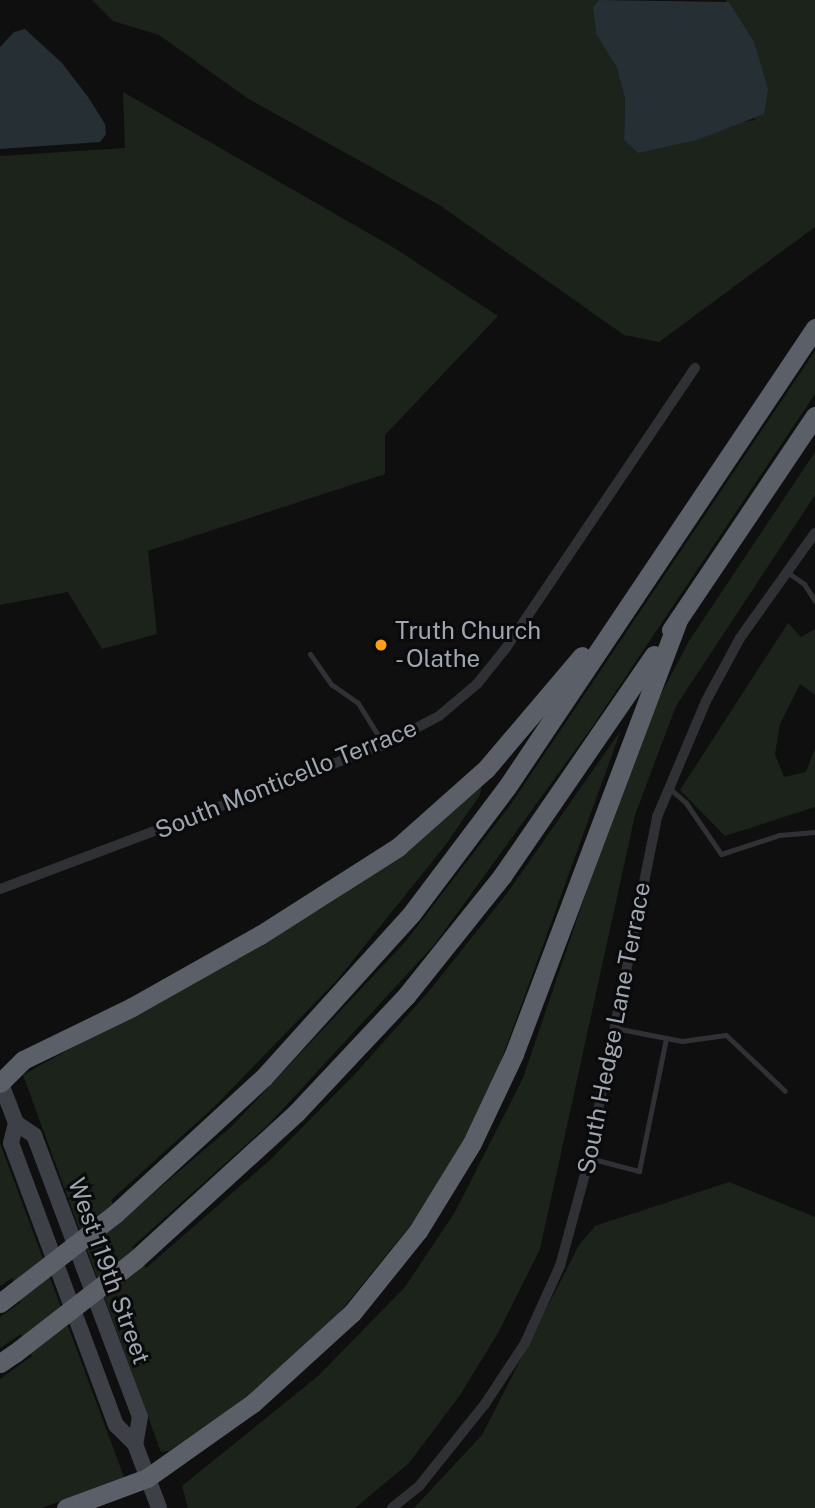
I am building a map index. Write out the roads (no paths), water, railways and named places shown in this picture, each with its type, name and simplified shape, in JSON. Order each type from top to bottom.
[{"type":"highway","points":[[0,1303],[116,1213],[263,1078],[403,923],[507,787],[815,328]]},
{"type":"highway","points":[[7,1358],[135,1260],[296,1113],[406,996],[540,822],[815,416]]},
{"type":"highway","points":[[0,1082],[23,1060],[132,1007],[260,935],[398,847],[486,769],[638,592]]},
{"type":"highway","points":[[66,1508],[147,1478],[242,1411],[318,1346],[382,1279],[444,1192],[514,1054],[678,620]]},
{"type":"main road","name":"West 119th Street","points":[[0,1082],[16,1123],[34,1135],[140,1418],[135,1444]]},
{"type":"main road","name":"West 119th Street","points":[[16,1123],[10,1143],[116,1425],[135,1444],[159,1508]]},
{"type":"street","name":"South Monticello Terrace","points":[[0,889],[384,746],[439,716],[492,668],[695,368]]},
{"type":"street","name":"South Hedge Lane Terrace","points":[[392,1508],[420,1485],[453,1445],[525,1343],[560,1266],[589,1158],[657,817],[706,701],[735,648],[815,533]]},
{"type":"lane","points":[[787,572],[804,584],[815,601]]},
{"type":"lane","points":[[310,654],[331,684],[358,703],[384,746]]},
{"type":"lane","points":[[669,788],[686,803],[720,854],[779,835],[815,832]]},
{"type":"lane","points":[[615,1028],[682,1041],[726,1035],[785,1091]]},
{"type":"lane","points":[[589,1158],[639,1171],[666,1038]]},
{"type":"place","name":"Truth Church - Olathe","points":[[381,645]]}]
